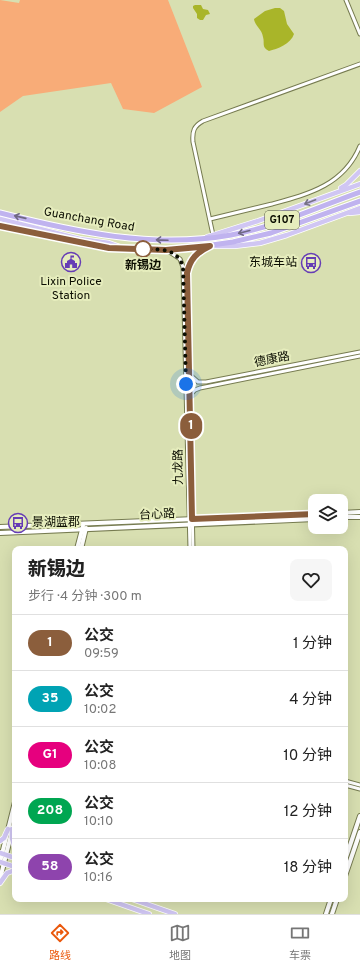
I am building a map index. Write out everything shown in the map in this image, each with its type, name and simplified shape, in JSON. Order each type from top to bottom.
[{"type":"highway","name":"Guanchang Road","points":[[0,213],[97,234],[138,239],[201,239],[231,235],[269,225],[360,192]]},
{"type":"highway","name":"Guanchang Road","points":[[0,226],[109,248],[166,250],[210,246],[271,233],[360,201]]},
{"type":"main road","points":[[331,194],[346,185],[360,171]]},
{"type":"main road","points":[[201,239],[258,221],[360,184]]},
{"type":"main road","points":[[210,246],[235,246],[260,243],[287,235],[360,208]]},
{"type":"main road","points":[[340,215],[360,212]]},
{"type":"main road","name":"Guanchang Road","points":[[0,219],[80,239],[109,243],[128,249]]},
{"type":"main road","points":[[348,513],[360,512]]},
{"type":"main road","name":"台心路","points":[[190,522],[308,514]]},
{"type":"main road","points":[[348,517],[360,516]]},
{"type":"main road","name":"台心路","points":[[0,527],[308,519]]},
{"type":"main road","points":[[78,546],[84,526]]},
{"type":"main road","points":[[81,546],[84,526]]},
{"type":"main road","name":"台心路","points":[[0,533],[84,526]]},
{"type":"main road","points":[[348,851],[360,816]]},
{"type":"main road","points":[[0,879],[1,862],[12,818]]},
{"type":"main road","points":[[0,841],[12,825]]},
{"type":"main road","points":[[10,829],[12,838]]},
{"type":"main road","points":[[348,867],[360,832]]},
{"type":"main road","points":[[1,862],[12,868]]},
{"type":"main road","points":[[0,883],[7,873],[12,870]]},
{"type":"main road","points":[[115,902],[149,914]]},
{"type":"main road","points":[[141,902],[176,914]]},
{"type":"main road","points":[[326,914],[331,902]]},
{"type":"main road","points":[[332,914],[336,902]]},
{"type":"street","points":[[346,0],[360,34]]},
{"type":"street","points":[[213,234],[193,142],[193,130],[197,125],[203,121],[360,64]]},
{"type":"street","points":[[210,219],[291,199],[321,188],[350,165],[360,146]]},
{"type":"street","name":"九龙路","points":[[190,546],[190,374],[187,273],[192,258],[210,246]]},
{"type":"street","name":"九龙路","points":[[166,250],[180,259],[183,266],[190,522],[193,546]]},
{"type":"street","name":"德康路","points":[[190,374],[198,382],[206,382],[360,352]]},
{"type":"street","name":"德康路","points":[[190,395],[195,390],[200,388],[360,356]]},
{"type":"street","points":[[348,782],[360,785]]},
{"type":"street","points":[[348,786],[360,789]]},
{"type":"shaded area","points":[[0,0],[19,3],[20,0],[168,0],[202,87],[154,113],[123,109],[111,83],[23,96],[0,112]]},
{"type":"shaded area","points":[[195,5],[201,5],[203,9],[208,10],[210,14],[206,15],[203,20],[200,20],[197,18],[197,14],[193,8]]},
{"type":"shaded area","points":[[280,8],[284,11],[287,24],[294,34],[290,41],[269,51],[264,46],[264,39],[254,19],[265,11]]},
{"type":"bus line","name":"1","points":[[0,226],[109,248],[166,250],[210,246],[192,258],[187,273],[192,519],[308,514]]},
{"type":"place","name":"新锡边","points":[[143,249]]},
{"type":"place","name":"Lixin Police Station","points":[[71,262]]},
{"type":"place","name":"东城车站","points":[[311,263]]},
{"type":"place","name":"景湖蓝郡","points":[[18,523]]},
{"type":"route","points":[[143,249],[166,250],[175,254],[180,259],[183,266],[186,384]]}]
